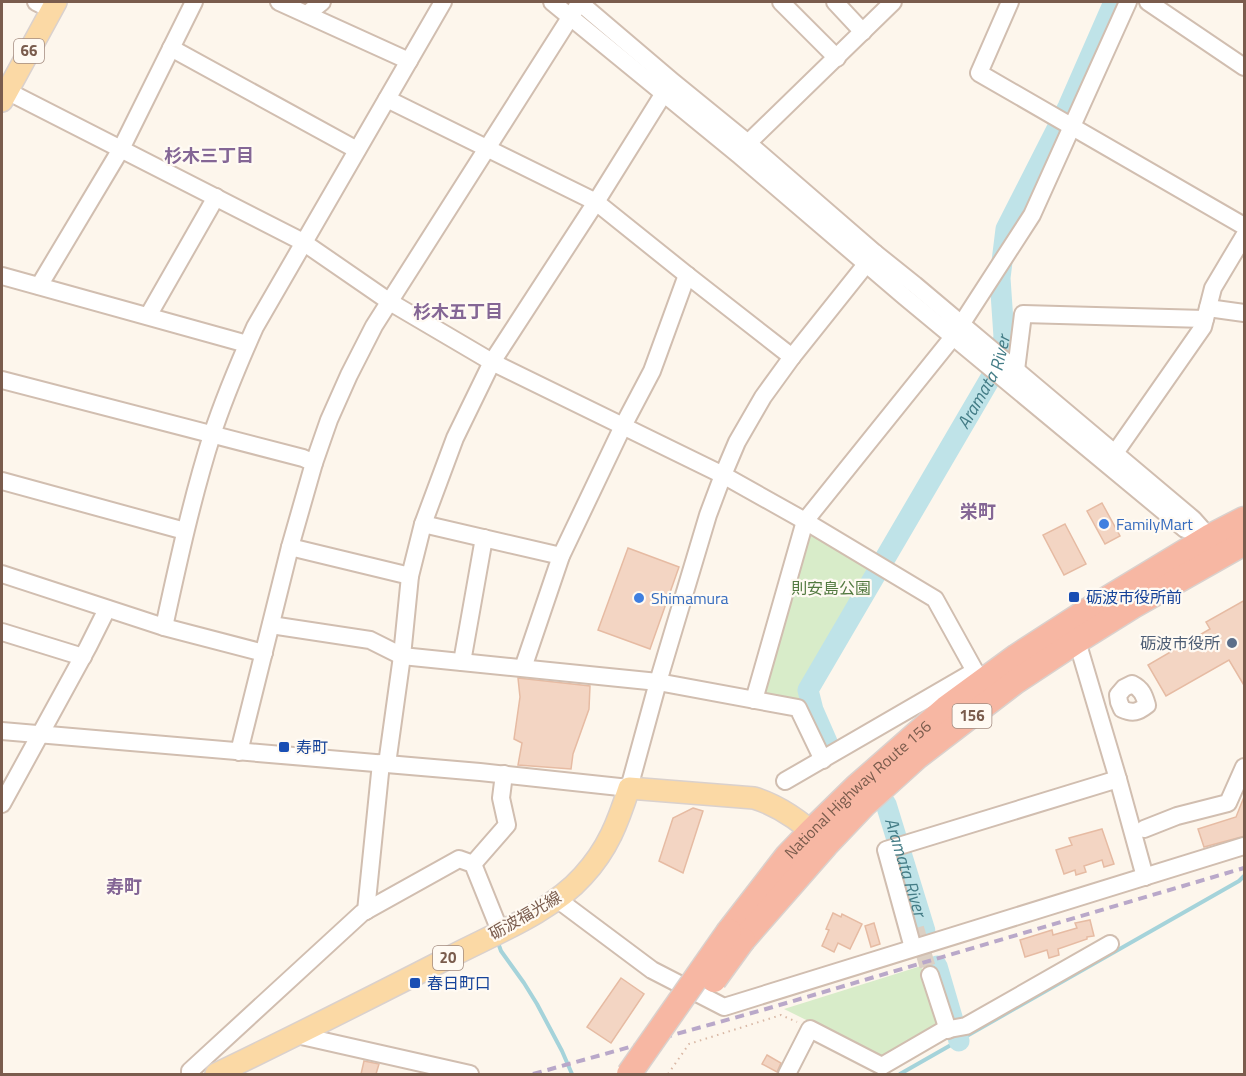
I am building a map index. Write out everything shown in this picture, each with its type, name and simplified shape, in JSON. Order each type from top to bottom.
[{"type":"highway","name":"National Highway Route 156","points":[[629,1074],[736,935],[898,749],[978,677],[1017,656],[1209,537],[1245,519]]},
{"type":"highway","name":"National Highway Route 156","points":[[819,838],[865,804],[917,757],[1015,682],[1133,606],[1241,549]]},
{"type":"highway","name":"National Highway Route 156","points":[[648,1074],[707,989],[736,935]]},
{"type":"main road","name":"66","points":[[4,96],[48,4]]},
{"type":"main road","points":[[629,788],[754,798],[770,803],[792,816],[819,838]]},
{"type":"main road","name":"砺波福光線","points":[[216,1074],[500,931],[557,899],[582,877],[604,850],[619,820],[629,788]]},
{"type":"street","points":[[279,2],[409,61]]},
{"type":"street","points":[[307,15],[322,2]]},
{"type":"street","points":[[164,627],[185,531],[212,434],[234,373],[255,327],[443,2]]},
{"type":"street","points":[[552,2],[577,5],[672,81],[748,143],[871,259]]},
{"type":"street","points":[[781,2],[837,58]]},
{"type":"street","points":[[835,2],[863,32]]},
{"type":"street","points":[[748,143],[893,2]]},
{"type":"street","points":[[1010,2],[979,73],[1245,226]]},
{"type":"street","points":[[754,700],[805,521],[957,331],[1032,215],[1128,2]]},
{"type":"street","points":[[1148,2],[1245,68]]},
{"type":"street","points":[[39,286],[121,149],[171,48],[189,4]]},
{"type":"street","points":[[577,5],[664,93],[871,259],[1185,529],[1241,549]]},
{"type":"street","points":[[239,752],[290,547],[314,463],[329,420],[349,375],[374,326],[577,5]]},
{"type":"street","points":[[171,48],[357,150]]},
{"type":"street","points":[[366,911],[384,764],[402,656],[410,576],[423,524],[455,438],[492,362],[664,93]]},
{"type":"street","points":[[4,96],[121,149],[303,242],[390,302],[492,362],[723,475],[935,598],[978,677],[785,781]]},
{"type":"street","points":[[387,99],[596,202],[792,357]]},
{"type":"street","points":[[148,316],[216,197]]},
{"type":"street","points":[[1115,453],[1203,327],[1213,288],[1245,236]]},
{"type":"street","points":[[2,731],[504,774],[629,788],[708,514],[737,442],[763,397],[792,357],[871,259]]},
{"type":"street","points":[[523,668],[561,556],[652,371],[687,275]]},
{"type":"street","points":[[2,276],[247,344]]},
{"type":"street","points":[[1016,370],[1023,314],[1245,313]]},
{"type":"street","points":[[957,331],[1016,370],[1193,519],[1209,537]]},
{"type":"street","points":[[2,380],[303,458],[314,463]]},
{"type":"street","points":[[2,482],[185,531]]},
{"type":"street","points":[[423,524],[561,556]]},
{"type":"street","points":[[462,662],[484,538]]},
{"type":"street","points":[[290,547],[410,576]]},
{"type":"street","points":[[2,574],[164,627],[264,653]]},
{"type":"street","points":[[2,804],[106,609]]},
{"type":"street","points":[[271,625],[370,640],[402,656],[658,682],[798,708],[823,760]]},
{"type":"street","points":[[2,632],[82,657]]},
{"type":"street","points":[[1077,641],[1145,877]]},
{"type":"street","points":[[1097,707],[1119,702]]},
{"type":"street","points":[[1144,829],[1177,816],[1228,803],[1245,767]]},
{"type":"street","points":[[473,864],[507,825],[501,798],[504,774]]},
{"type":"street","points":[[913,948],[886,850],[1118,779]]},
{"type":"street","points":[[557,899],[652,969],[724,1007],[1245,846]]},
{"type":"street","points":[[894,847],[916,928]]},
{"type":"street","points":[[190,1074],[190,1071],[366,911],[459,859],[473,864],[500,931]]},
{"type":"street","points":[[787,1074],[810,1029],[882,1066],[944,1030],[966,1026],[1110,944]]},
{"type":"street","points":[[930,975],[948,1030]]},
{"type":"street","points":[[297,1035],[470,1074]]},
{"type":"path","points":[[668,1074],[688,1044],[781,1015],[810,1029]]},
{"type":"green space","name":"則安島公園","points":[[807,526],[884,573],[818,686],[816,703],[762,694]]},
{"type":"green space","points":[[921,966],[943,1027],[883,1058],[784,1009]]},
{"type":"building","name":"FamilyMart","points":[[1102,503],[1120,536],[1105,544],[1087,511]]},
{"type":"building","points":[[1065,524],[1086,564],[1064,575],[1043,535]]},
{"type":"building","name":"Shimamura","points":[[628,548],[679,567],[650,649],[598,630]]},
{"type":"building","points":[[1245,600],[1245,687],[1229,660],[1166,696],[1148,665],[1210,629],[1206,622]]},
{"type":"building","points":[[518,678],[590,686],[589,709],[573,754],[571,769],[518,765],[522,743],[514,739],[520,697]]},
{"type":"building","points":[[1244,797],[1245,836],[1204,847],[1198,829],[1236,817]]},
{"type":"building","points":[[693,808],[703,811],[683,873],[659,861],[673,818]]},
{"type":"building","points":[[1102,829],[1114,864],[1104,867],[1102,860],[1084,866],[1086,872],[1076,875],[1075,870],[1064,874],[1056,850],[1072,845],[1069,838]]},
{"type":"building","points":[[833,913],[841,917],[842,914],[862,924],[850,949],[838,943],[834,952],[822,946]]},
{"type":"building","points":[[1090,920],[1094,936],[1058,949],[1059,955],[1049,958],[1047,950],[1025,957],[1020,940],[1052,930],[1053,935],[1077,928],[1075,923]]},
{"type":"building","points":[[874,923],[880,944],[871,947],[865,926]]},
{"type":"building","points":[[621,978],[644,994],[611,1043],[587,1027]]},
{"type":"building","points":[[767,1055],[781,1063],[777,1072],[762,1064]]},
{"type":"building","points":[[364,1061],[379,1064],[376,1074],[361,1074]]},
{"type":"waterway","name":"Aramata River","points":[[827,742],[813,710],[808,690],[997,367],[1004,337],[1000,278],[1006,229],[1068,107],[1114,2]]},
{"type":"waterway","name":"Aramata River","points":[[886,804],[925,931]]},
{"type":"waterway","points":[[900,1074],[1239,881],[1244,876]]},
{"type":"waterway","points":[[497,940],[501,951],[537,1004],[572,1074]]},
{"type":"waterway","name":"Aramata River","points":[[937,966],[959,1041]]},
{"type":"tunnel","points":[[916,928],[930,975]]},
{"type":"railway","points":[[533,1074],[766,1009],[1244,868]]},
{"type":"place","name":"FamilyMart","points":[[1104,524]]},
{"type":"place","name":"砺波市役所前","points":[[1074,597]]},
{"type":"place","name":"Shimamura","points":[[639,598]]},
{"type":"place","name":"砺波市役所","points":[[1232,643]]},
{"type":"place","name":"寿町","points":[[284,747]]},
{"type":"place","name":"春日町口","points":[[415,983]]},
{"type":"district","name":"杉木三丁目","points":[[209,156]]},
{"type":"district","name":"杉木五丁目","points":[[458,312]]},
{"type":"district","name":"栄町","points":[[978,512]]},
{"type":"district","name":"寿町","points":[[124,887]]}]
